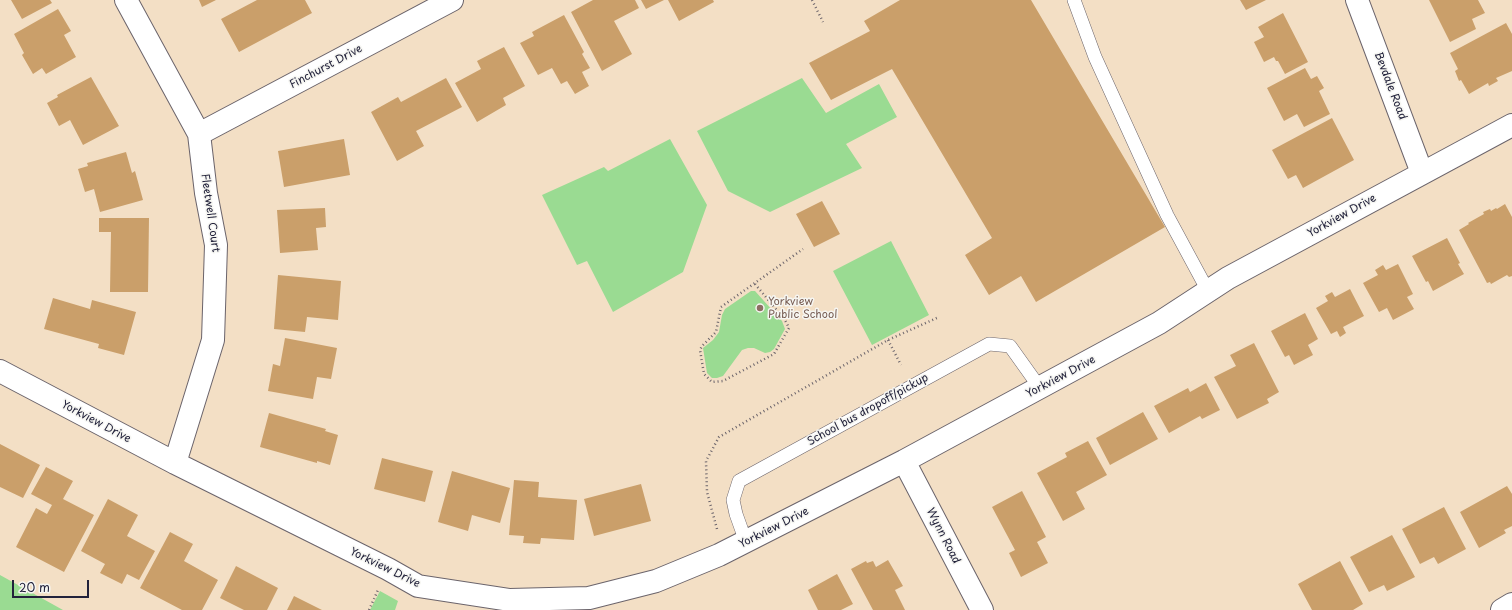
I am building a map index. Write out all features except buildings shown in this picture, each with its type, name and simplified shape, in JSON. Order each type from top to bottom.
[{"type":"street","name":"Fleetwell Court","points":[[126,0],[199,134],[206,193],[216,245],[214,340],[175,463]]},
{"type":"street","name":"Finchurst Drive","points":[[199,134],[452,0]]},
{"type":"street","name":"Bevdale Road","points":[[1357,0],[1422,173]]},
{"type":"street","name":"Yorkview Drive","points":[[0,371],[175,463],[388,569],[418,586],[510,600],[589,598],[656,581],[746,542],[904,461],[1040,388],[1159,323],[1228,278],[1512,125]]},
{"type":"street","name":"Wynn Road","points":[[904,461],[982,610]]},
{"type":"street","points":[[1502,610],[1512,604]]},
{"type":"lane","points":[[1074,0],[1095,57],[1167,215],[1208,291]]},
{"type":"lane","name":"School bus dropoff/pickup","points":[[746,542],[736,514],[733,500],[739,481],[989,344],[1010,346],[1040,388]]},
{"type":"path","points":[[812,0],[823,22]]},
{"type":"path","points":[[755,284],[785,320],[789,328],[774,354],[723,381],[712,382],[704,374],[700,350],[716,332],[721,307],[803,249]]},
{"type":"path","points":[[717,529],[707,492],[706,461],[720,437],[888,340],[939,317]]},
{"type":"path","points":[[888,340],[901,365]]},
{"type":"green space","points":[[802,78],[826,113],[879,84],[897,117],[846,144],[862,168],[770,212],[728,191],[697,131]]},
{"type":"green space","points":[[670,139],[707,205],[683,272],[613,312],[587,261],[577,265],[542,195],[604,167],[608,171]]},
{"type":"green space","points":[[891,241],[929,315],[872,345],[833,271]]},
{"type":"green space","points":[[751,291],[755,291],[782,321],[785,329],[774,349],[770,352],[765,353],[754,348],[742,350],[723,376],[712,378],[707,373],[703,348],[713,340],[719,332],[722,315],[725,309]]},
{"type":"green space","points":[[0,575],[63,610],[0,610]]},
{"type":"green space","points":[[380,591],[398,601],[395,610],[370,610]]},
{"type":"place","name":"Yorkview Public School","points":[[760,308]]}]
